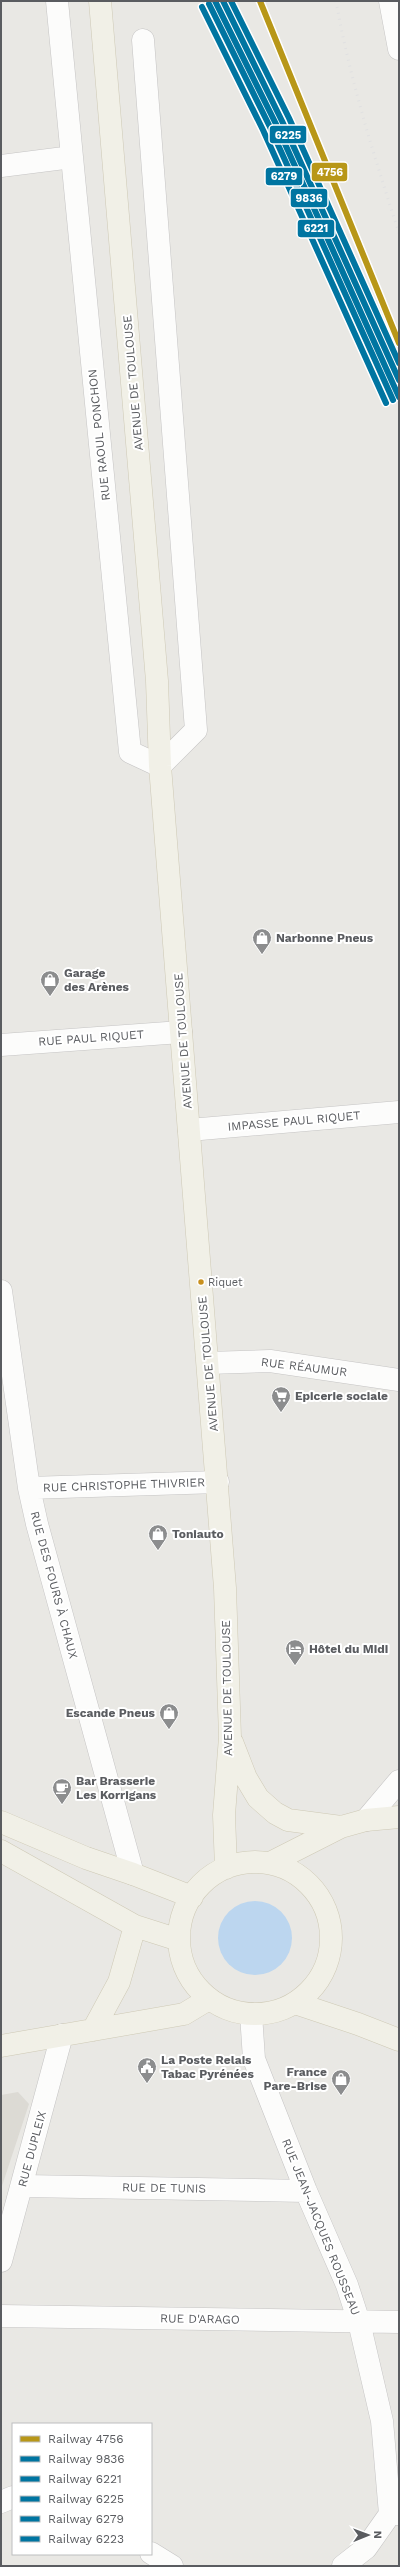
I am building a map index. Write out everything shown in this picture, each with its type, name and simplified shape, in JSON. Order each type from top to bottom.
[{"type":"main road","name":"AVENUE DE TOULOUSE","points":[[100,1],[157,673],[160,766],[218,1482],[230,1738],[224,1815],[226,1868]]},
{"type":"main road","points":[[230,1738],[246,1778],[258,1798],[275,1813],[288,1820],[341,1826]]},
{"type":"main road","points":[[270,1863],[341,1826],[366,1820],[399,1816]]},
{"type":"main road","points":[[1,1822],[86,1858],[133,1874],[192,1897]]},
{"type":"main road","points":[[1,1851],[135,1926],[179,1940]]},
{"type":"main road","points":[[248,1862],[270,1863],[292,1871],[310,1885],[323,1903],[330,1925],[331,1948],[325,1969],[312,1988],[295,2003],[274,2012],[251,2014],[229,2010],[209,1999],[194,1982],[183,1962],[179,1940],[182,1917],[192,1897],[206,1880],[226,1868],[248,1862]]},
{"type":"main road","points":[[94,2030],[119,1982],[135,1926]]},
{"type":"main road","points":[[1,2046],[184,2014],[209,1999]]},
{"type":"main road","points":[[295,2003],[358,2024],[399,2040]]},
{"type":"street","points":[[1,166],[72,157],[57,1]]},
{"type":"street","points":[[390,1],[399,49]]},
{"type":"street","points":[[143,40],[196,730],[160,766]]},
{"type":"street","name":"RUE RAOUL PONCHON","points":[[72,157],[130,752],[160,766]]},
{"type":"street","name":"RUE PAUL RIQUET","points":[[1,1045],[181,1032]]},
{"type":"street","name":"IMPASSE PAUL RIQUET","points":[[189,1130],[399,1112]]},
{"type":"street","name":"RUE DES FOURS À CHAUX","points":[[1,1290],[29,1488],[46,1558],[133,1874]]},
{"type":"street","name":"RUE RÉAUMUR","points":[[208,1363],[270,1361],[399,1380]]},
{"type":"street","name":"RUE CHRISTOPHE THIVRIER","points":[[29,1488],[218,1482]]},
{"type":"street","points":[[366,1820],[399,1781]]},
{"type":"street","name":"RUE JEAN-JACQUES ROUSSEAU","points":[[251,2014],[254,2059],[306,2191],[347,2285],[359,2322],[382,2421],[395,2514]]},
{"type":"street","name":"RUE DUPLEIX","points":[[1,2261],[23,2186],[62,2036]]},
{"type":"street","name":"RUE DE TUNIS","points":[[23,2186],[306,2191]]},
{"type":"street","name":"RUE D'ARAGO","points":[[1,2316],[399,2322]]},
{"type":"street","points":[[1,2502],[12,2497]]},
{"type":"street","points":[[343,2566],[366,2548],[395,2514]]},
{"type":"street","points":[[152,2554],[172,2566]]},
{"type":"shaded area","points":[[18,2092],[29,2104],[1,2189],[1,2095]]},
{"type":"water","points":[[248,1901],[262,1901],[276,1907],[286,1917],[292,1931],[292,1945],[286,1959],[276,1969],[262,1975],[248,1975],[234,1969],[224,1959],[218,1945],[218,1931],[224,1917],[234,1907]]},
{"type":"railway","points":[[336,1],[355,89],[399,233]]},
{"type":"rail line","name":"9836","points":[[215,1],[276,124],[399,397]]},
{"type":"rail line","name":"6225","points":[[223,1],[282,121],[399,380]]},
{"type":"rail line","name":"6223","points":[[231,1],[289,118],[399,363]]},
{"type":"rail line","name":"4756","points":[[260,1],[399,343]]},
{"type":"rail line","name":"6221","points":[[209,4],[270,127],[393,400]]},
{"type":"rail line","name":"6279","points":[[202,7],[263,130],[386,403]]},
{"type":"place","name":"Narbonne Pneus","points":[[262,955]]},
{"type":"place","name":"Garage des Arènes","points":[[50,997]]},
{"type":"place","name":"Riquet","points":[[201,1282]]},
{"type":"place","name":"Epicerie sociale","points":[[281,1413]]},
{"type":"place","name":"Toniauto","points":[[158,1551]]},
{"type":"place","name":"Hôtel du Midi","points":[[295,1666]]},
{"type":"place","name":"Escande Pneus","points":[[169,1730]]},
{"type":"place","name":"Bar Brasserie Les Korrigans","points":[[62,1805]]},
{"type":"place","name":"La Poste Relais Tabac Pyrénées","points":[[147,2084]]},
{"type":"place","name":"France Pare-Brise","points":[[341,2096]]}]
